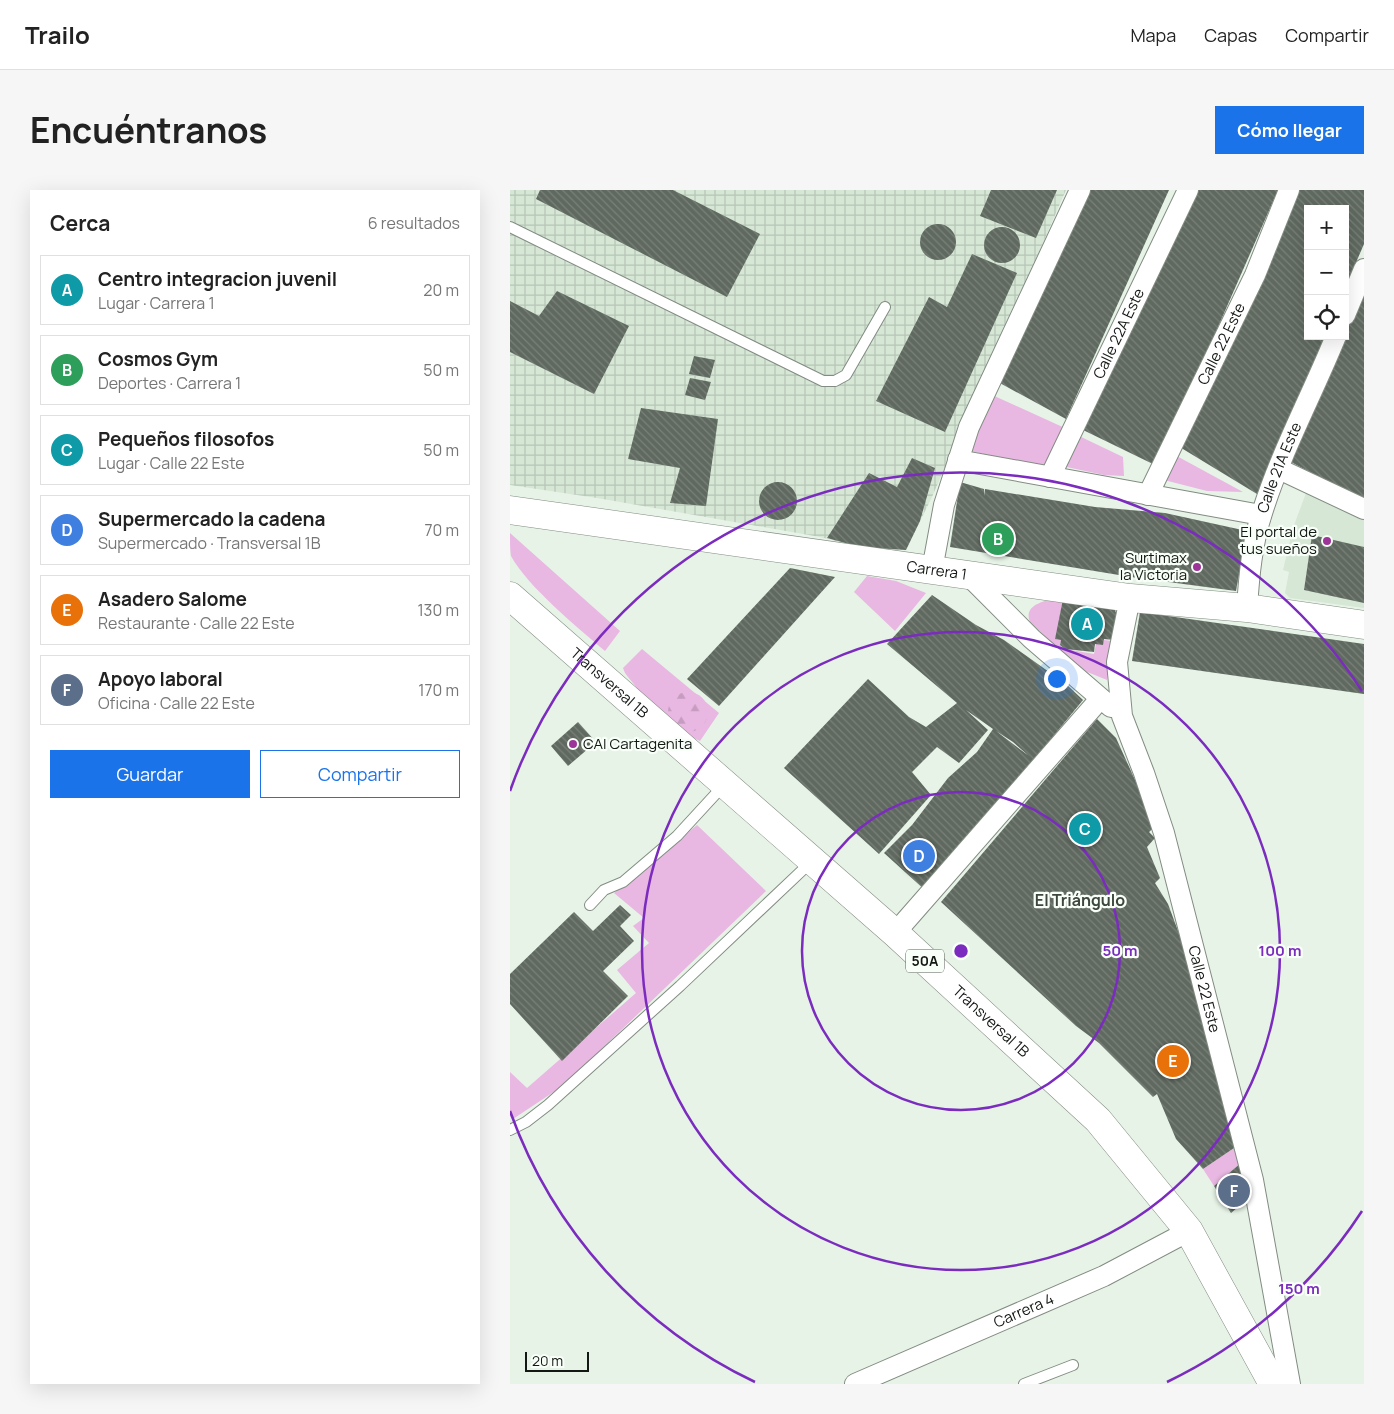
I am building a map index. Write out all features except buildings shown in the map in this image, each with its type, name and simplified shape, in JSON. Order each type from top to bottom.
[{"type":"main road","name":"Carrera 1","points":[[510,510],[1130,598],[1247,608],[1364,626]]},
{"type":"main road","name":"Transversal 1B","points":[[510,596],[726,783],[895,934],[1098,1120],[1189,1230],[1272,1384]]},
{"type":"street","points":[[932,570],[944,505],[958,460],[982,397],[1015,332],[1080,190]]},
{"type":"street","name":"Calle 22A Este","points":[[1050,477],[1188,190]]},
{"type":"street","name":"Calle 22 Este","points":[[1148,495],[1255,275],[1289,190]]},
{"type":"street","points":[[1349,305],[1364,269]]},
{"type":"street","name":"Calle 21A Este","points":[[1247,608],[1251,560],[1261,515],[1278,469],[1334,340]]},
{"type":"street","points":[[958,460],[1261,515]]},
{"type":"street","points":[[1278,469],[1364,509]]},
{"type":"street","points":[[968,574],[1032,639],[1122,716]]},
{"type":"street","name":"Calle 22 Este","points":[[1130,598],[1117,662],[1122,716],[1164,833],[1253,1180],[1290,1384]]},
{"type":"street","points":[[895,934],[1100,699]]},
{"type":"street","name":"Carrera 4","points":[[860,1383],[1104,1276],[1189,1230]]},
{"type":"lane","points":[[510,227],[823,381],[835,381],[846,375],[885,307]]},
{"type":"lane","points":[[590,906],[604,890],[623,882],[677,836],[726,783]]},
{"type":"lane","points":[[510,1130],[526,1122],[548,1105],[680,986],[813,861]]},
{"type":"lane","points":[[1024,1384],[1073,1365]]},
{"type":"shaded area","points":[[510,190],[1066,190],[932,497],[906,550],[860,547],[820,537],[597,498],[510,485]]},
{"type":"shaded area","name":"El portal de tus sueños","points":[[1306,493],[1364,520],[1364,608],[1290,598],[1285,593],[1289,572],[1283,570],[1293,528]]},
{"type":"green space","points":[[990,394],[1067,429],[1047,468],[966,450]]},
{"type":"green space","points":[[1077,435],[1123,457],[1124,476],[1104,475],[1062,466]]},
{"type":"green space","points":[[1173,454],[1243,492],[1207,491],[1160,479]]},
{"type":"green space","points":[[510,533],[620,631],[605,651],[581,631],[529,581],[511,556]]},
{"type":"green space","points":[[867,576],[896,581],[926,593],[895,631],[854,592]]},
{"type":"green space","points":[[1050,599],[1063,599],[1056,639],[1061,640],[1060,645],[1065,649],[1094,654],[1096,644],[1102,644],[1104,640],[1112,641],[1107,680],[1080,669],[1030,622],[1029,613],[1031,609],[1037,604]]},
{"type":"green space","points":[[642,649],[719,713],[700,741],[678,728],[659,712],[625,673],[623,668]]},
{"type":"green space","points":[[688,692],[702,698],[708,712],[702,726],[688,732],[674,726],[668,712],[674,698]]},
{"type":"green space","points":[[697,825],[766,891],[564,1085],[513,1119],[510,1116],[510,1072],[527,1088],[636,993],[617,970],[649,943],[633,926],[644,918],[614,893]]},
{"type":"green space","points":[[1237,1146],[1242,1162],[1214,1186],[1203,1169]]},
{"type":"place","name":"Cosmos Gym","points":[[998,539]]},
{"type":"place","name":"El portal de tus sueños","points":[[1327,541]]},
{"type":"place","name":"Surtimax la Victoria","points":[[1197,567]]},
{"type":"place","name":"Centro integracion juvenil","points":[[1087,624]]},
{"type":"place","name":"CAI Cartagenita","points":[[573,744]]},
{"type":"place","name":"Pequeños filosofos","points":[[1085,829]]},
{"type":"place","name":"Supermercado la cadena","points":[[919,856]]},
{"type":"place","name":"Asadero Salome","points":[[1173,1061]]},
{"type":"place","name":"Apoyo laboral","points":[[1234,1191]]},
{"type":"district","name":"El Triángulo","points":[[1080,900]]}]
